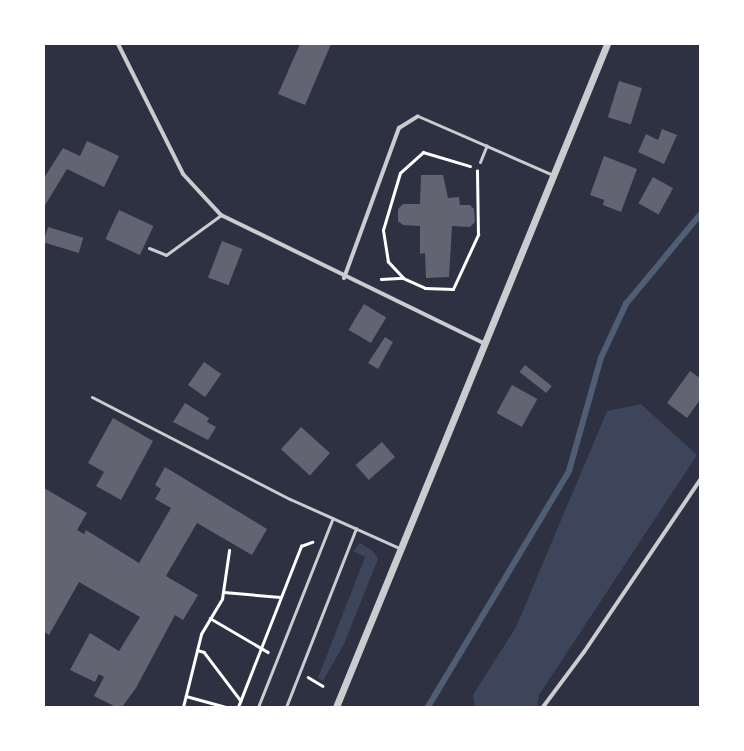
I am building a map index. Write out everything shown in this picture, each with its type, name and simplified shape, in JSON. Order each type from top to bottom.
[{"type":"street","points":[[118,44],[183,174],[221,215],[344,278],[483,343]]},
{"type":"street","points":[[336,707],[399,548],[607,44]]},
{"type":"street","points":[[344,278],[399,128],[418,116]]},
{"type":"street","points":[[543,707],[584,652],[700,480]]},
{"type":"lane","points":[[418,116],[553,175]]},
{"type":"lane","points":[[480,162],[487,145]]},
{"type":"lane","points":[[149,248],[166,255],[221,215]]},
{"type":"lane","points":[[92,397],[333,518],[399,548]]},
{"type":"lane","points":[[258,707],[333,518]]},
{"type":"lane","points":[[286,707],[356,528]]},
{"type":"path","points":[[381,279],[403,278],[425,288],[453,289],[478,235],[477,168],[423,152],[400,173],[383,230],[388,262],[403,278]]},
{"type":"path","points":[[238,707],[301,546],[317,540]]},
{"type":"path","points":[[183,707],[197,650],[210,618],[224,592],[229,551]]},
{"type":"path","points":[[224,592],[280,597]]},
{"type":"path","points":[[210,618],[261,647]]},
{"type":"path","points":[[197,650],[204,652],[241,701]]},
{"type":"path","points":[[186,696],[226,707]]},
{"type":"shaded area","points":[[641,404],[697,455],[539,695],[537,707],[475,707],[473,695],[516,627],[607,411]]},
{"type":"shaded area","points":[[360,543],[373,551],[378,559],[344,644],[323,681],[318,678],[365,557],[353,551]]},
{"type":"building","points":[[300,44],[331,44],[305,105],[278,94]]},
{"type":"building","points":[[619,81],[642,88],[631,124],[608,117]]},
{"type":"building","points":[[662,129],[677,135],[664,164],[638,152],[646,134],[658,140]]},
{"type":"building","points":[[87,141],[119,156],[104,187],[67,169],[44,207],[44,178],[63,148],[80,156]]},
{"type":"building","points":[[604,156],[637,169],[621,212],[603,205],[604,200],[590,195]]},
{"type":"building","points":[[421,175],[443,175],[448,198],[459,197],[460,205],[470,205],[474,209],[475,222],[470,227],[452,226],[449,277],[426,278],[425,253],[420,254],[420,226],[403,225],[398,221],[398,209],[403,204],[420,204]]},
{"type":"building","points":[[653,177],[673,188],[659,214],[638,203]]},
{"type":"building","points":[[119,210],[153,226],[140,255],[105,239]]},
{"type":"building","points":[[48,227],[83,238],[79,253],[44,243]]},
{"type":"building","points":[[222,241],[243,249],[229,285],[208,277]]},
{"type":"building","points":[[364,304],[386,317],[371,343],[349,330]]},
{"type":"building","points":[[385,337],[393,342],[378,369],[368,363]]},
{"type":"building","points":[[204,362],[221,374],[205,397],[188,385]]},
{"type":"building","points":[[525,365],[552,386],[546,393],[519,372]]},
{"type":"building","points":[[690,371],[700,378],[700,400],[687,418],[667,403]]},
{"type":"building","points":[[512,385],[537,399],[522,427],[496,413]]},
{"type":"building","points":[[185,403],[209,418],[207,422],[216,427],[208,440],[173,422]]},
{"type":"building","points":[[113,418],[153,441],[121,500],[96,486],[104,472],[88,463]]},
{"type":"building","points":[[301,427],[330,453],[310,475],[281,449]]},
{"type":"building","points":[[382,442],[395,457],[369,480],[356,465]]},
{"type":"building","points":[[165,467],[267,529],[252,555],[197,523],[166,576],[198,595],[183,620],[175,615],[136,688],[122,707],[116,707],[94,696],[104,677],[99,674],[95,682],[70,670],[90,633],[119,651],[140,617],[79,582],[49,635],[44,632],[44,488],[87,513],[77,530],[84,534],[86,530],[139,563],[171,508],[155,499],[161,489],[155,485]]},
{"type":"waterway","points":[[428,707],[569,471],[601,358],[626,304],[700,215]]}]
